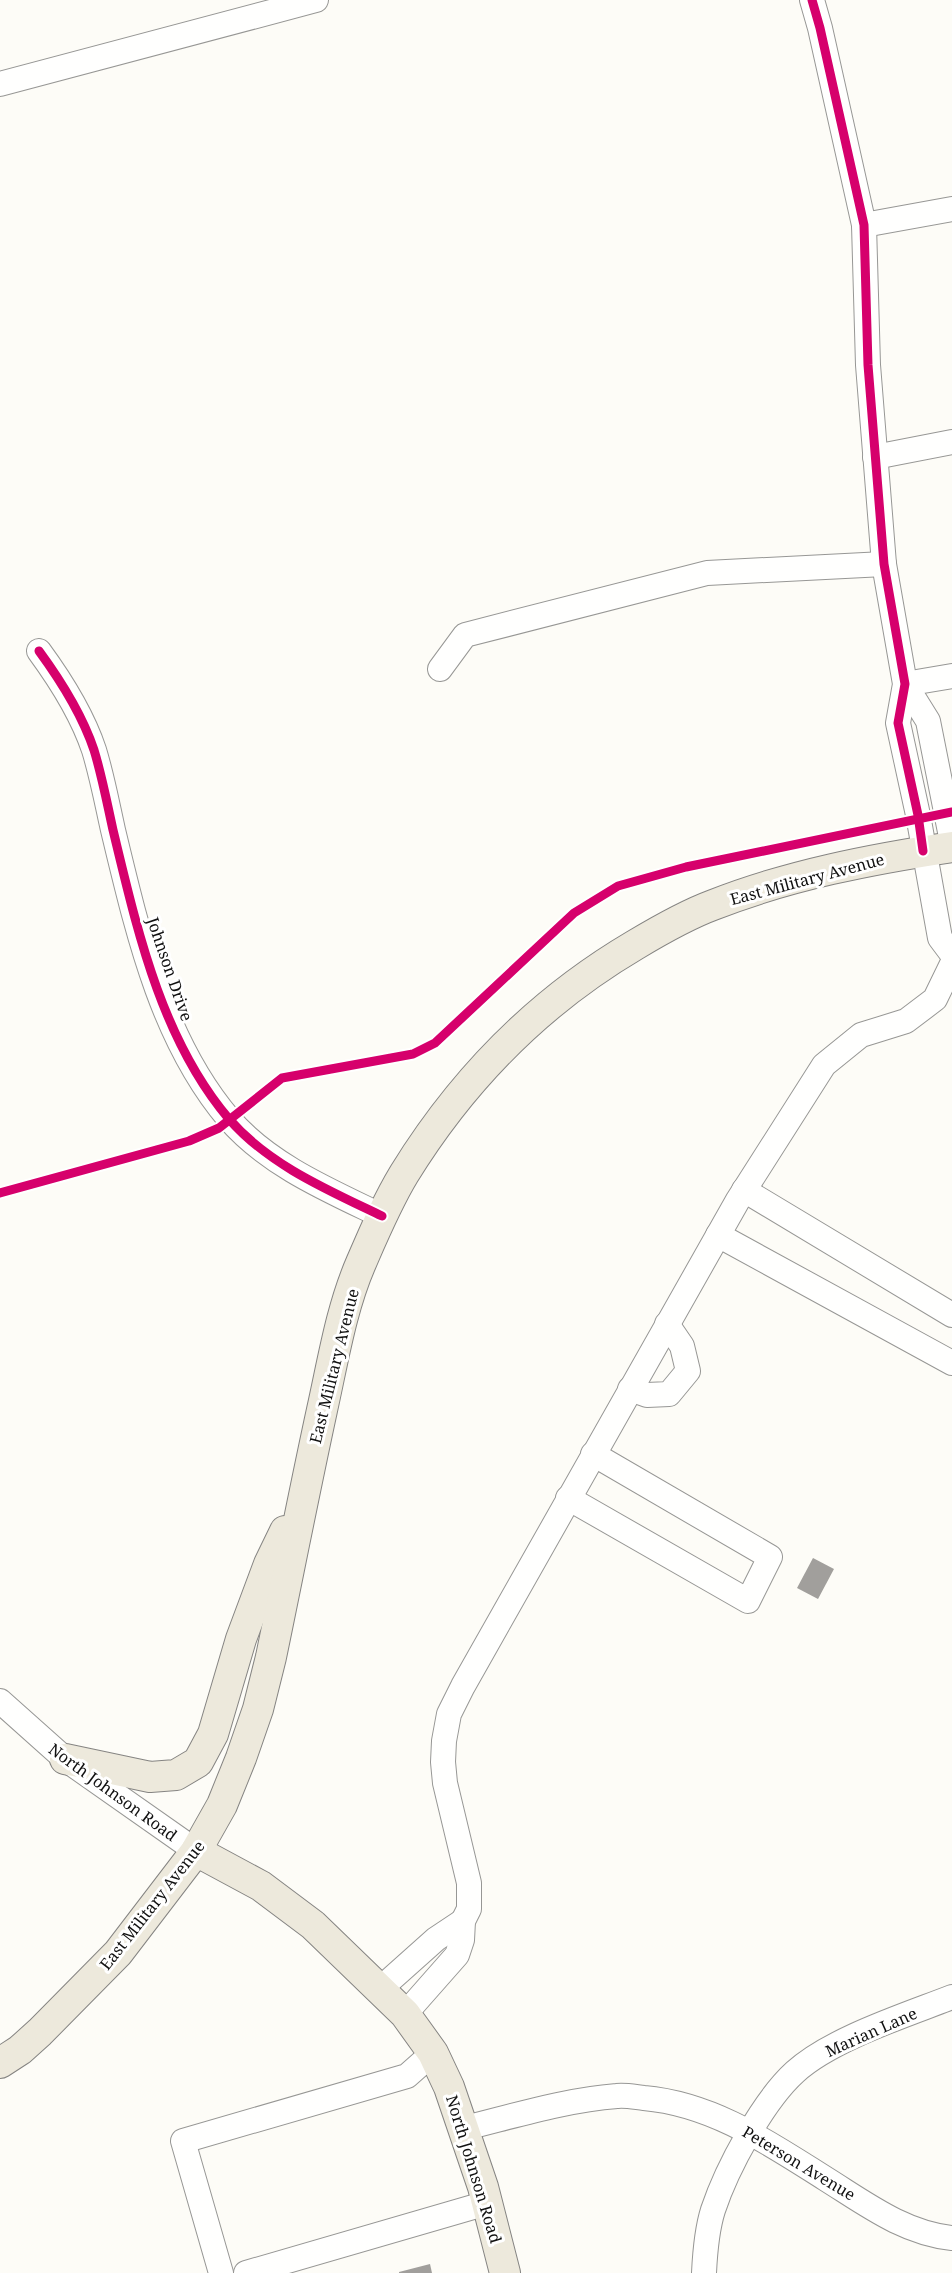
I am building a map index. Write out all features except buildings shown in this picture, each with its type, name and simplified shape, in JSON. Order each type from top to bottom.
[{"type":"main road","name":"East Military Avenue","points":[[0,2063],[20,2050],[40,2032],[118,1953],[196,1851],[222,1805],[258,1709],[342,1322],[362,1262],[382,1216],[403,1176],[430,1134],[499,1051],[535,1016],[616,956],[662,929],[711,906],[806,876],[952,847]]},
{"type":"main road","points":[[65,1759],[150,1777],[176,1774],[198,1762],[213,1734],[241,1640],[269,1564],[305,1487]]},
{"type":"main road","name":"North Johnson Road","points":[[196,1851],[261,1886],[304,1918],[405,2014],[433,2053],[465,2128],[506,2273]]},
{"type":"street","points":[[0,84],[316,0]]},
{"type":"street","points":[[812,0],[864,225],[868,365],[884,564],[905,684],[898,723],[918,815],[940,938],[952,954]]},
{"type":"street","points":[[864,225],[952,209]]},
{"type":"street","points":[[875,457],[952,442]]},
{"type":"street","points":[[440,669],[465,635],[707,573],[884,564]]},
{"type":"street","name":"Johnson Drive","points":[[39,651],[65,687],[94,749],[129,896],[159,992],[192,1065],[230,1120],[268,1154],[310,1181],[382,1216]]},
{"type":"street","points":[[905,684],[952,676]]},
{"type":"street","points":[[905,684],[928,721],[952,842]]},
{"type":"street","points":[[405,2014],[457,1955],[462,1940],[463,1921],[469,1909],[470,1883],[443,1762],[449,1714],[463,1686],[744,1190],[824,1065],[861,1035],[906,1021],[935,999],[952,964]]},
{"type":"street","points":[[744,1190],[952,1315]]},
{"type":"street","points":[[718,1235],[952,1363]]},
{"type":"street","points":[[630,1389],[647,1395],[669,1394],[688,1371],[682,1346],[667,1324]]},
{"type":"street","points":[[568,1498],[748,1601],[770,1557],[593,1454]]},
{"type":"street","name":"North Johnson Road","points":[[0,1701],[65,1759],[196,1851]]},
{"type":"street","points":[[380,1989],[436,1939],[463,1921]]},
{"type":"street","name":"Marian Lane","points":[[704,2273],[713,2210],[750,2131],[774,2095],[796,2071],[819,2055],[877,2026],[952,1997]]},
{"type":"street","points":[[221,2273],[183,2141],[407,2076],[433,2053]]},
{"type":"street","name":"Peterson Avenue","points":[[465,2128],[576,2102],[619,2096],[665,2100],[704,2111],[750,2131],[892,2221],[931,2236],[952,2238]]},
{"type":"street","points":[[246,2273],[487,2203]]},
{"type":"cycle path","points":[[812,0],[864,225],[868,365],[884,564],[905,684],[898,723],[918,815],[923,851]]},
{"type":"cycle path","points":[[39,651],[70,698],[94,750],[132,906],[154,982],[169,1019],[205,1088],[229,1119],[262,1150],[300,1175],[382,1216]]},
{"type":"cycle path","points":[[0,1193],[189,1141],[219,1128],[282,1078],[413,1054],[435,1043],[574,913],[618,886],[686,867],[952,812]]}]
